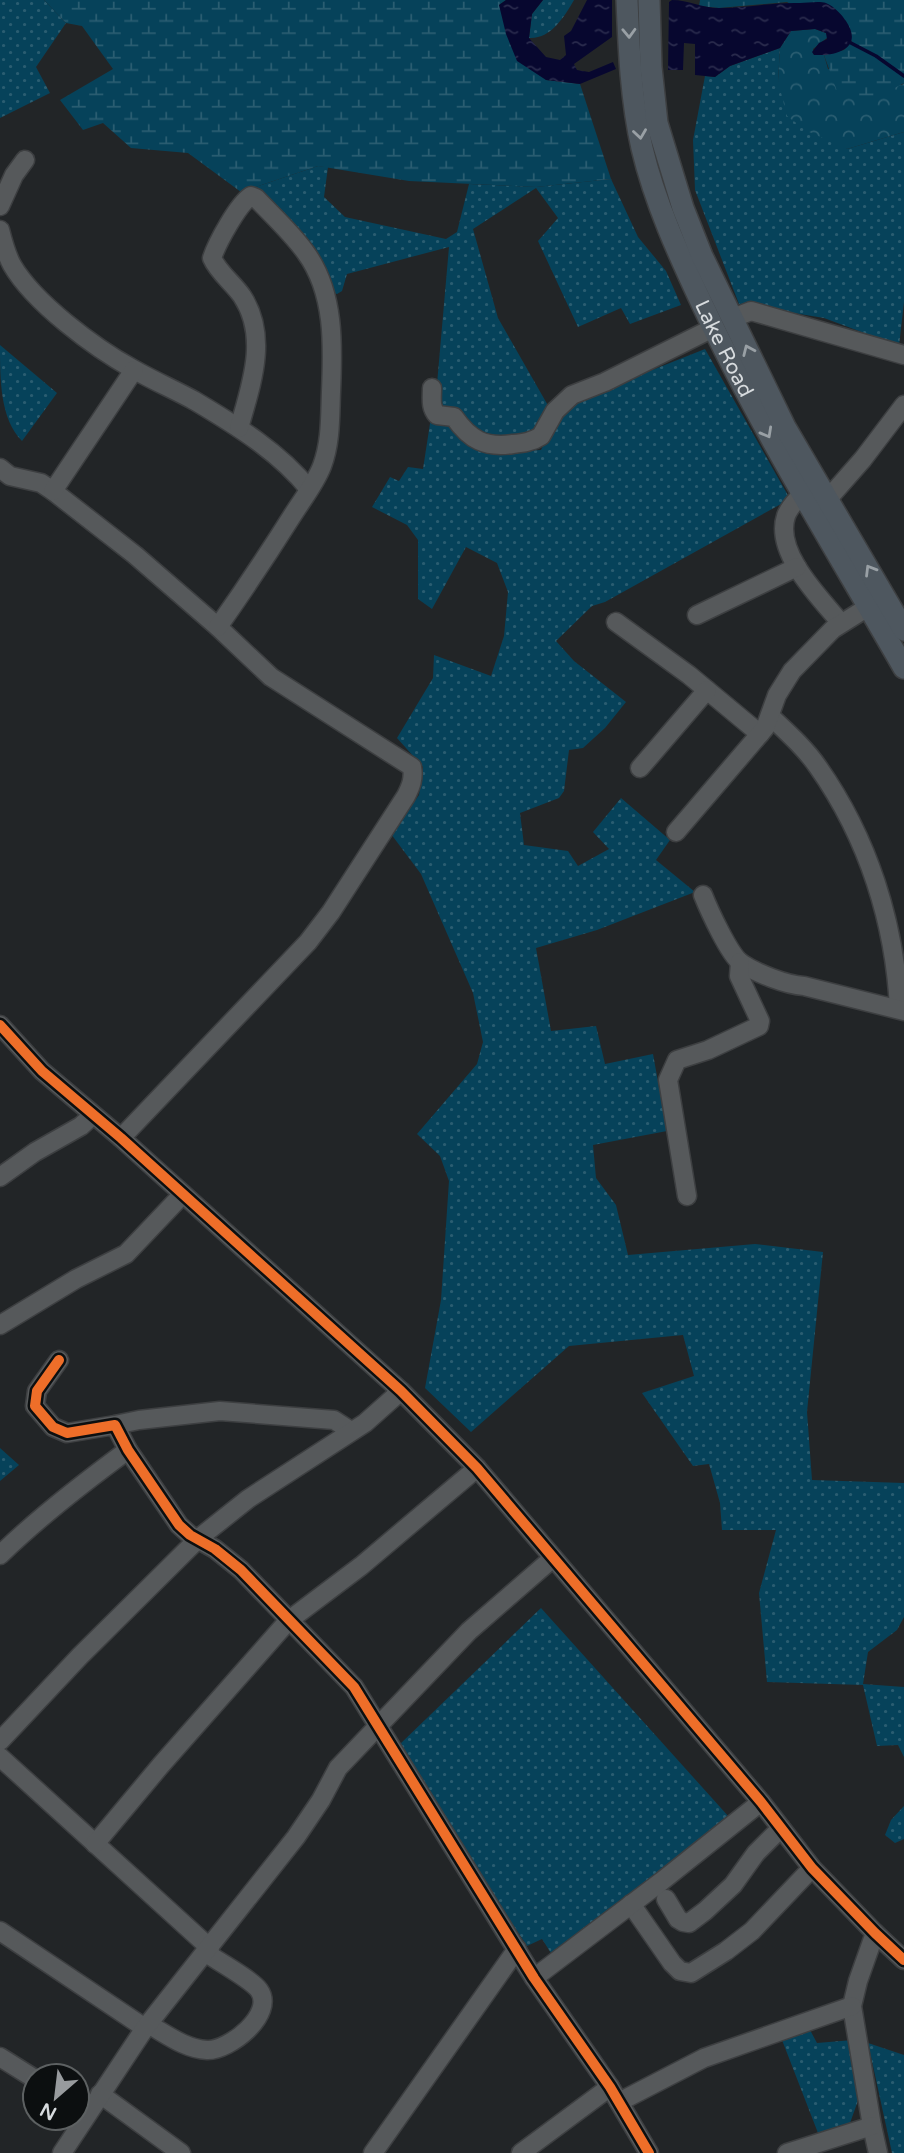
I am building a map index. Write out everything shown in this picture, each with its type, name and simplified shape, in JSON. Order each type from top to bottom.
[{"type":"main road","name":"Lake Road","points":[[628,0],[641,67],[657,123],[674,181],[702,256],[785,427],[904,630]]},
{"type":"main road","name":"Lake Road","points":[[649,0],[641,67],[641,145],[651,183],[713,328],[764,429],[904,668]]},
{"type":"street","points":[[0,206],[14,175],[25,160]]},
{"type":"street","points":[[218,627],[309,489],[322,467],[328,442],[332,356],[324,290],[308,255],[288,230],[251,196],[239,209],[212,258],[240,293],[254,324],[256,366],[239,428]]},
{"type":"street","points":[[0,230],[13,267],[39,298],[99,347],[134,370],[193,400],[239,428],[293,470],[309,489]]},
{"type":"street","points":[[733,318],[751,311],[904,355]]},
{"type":"street","points":[[432,388],[431,404],[435,413],[454,417],[462,428],[483,443],[493,446],[523,443],[541,436],[555,411],[572,395],[605,382],[713,328]]},
{"type":"street","points":[[53,491],[134,370]]},
{"type":"street","points":[[827,500],[863,459],[904,405]]},
{"type":"street","points":[[0,468],[10,476],[41,483],[53,491],[135,555],[280,683],[412,767],[414,775],[412,786],[363,864],[308,942],[121,1138]]},
{"type":"street","points":[[802,494],[787,515],[787,548],[797,567],[841,623]]},
{"type":"street","points":[[697,615],[797,567]]},
{"type":"street","points":[[676,832],[760,734],[771,716],[777,695],[792,671],[824,637],[868,607]]},
{"type":"street","points":[[616,622],[707,690],[760,734]]},
{"type":"street","points":[[640,768],[707,690]]},
{"type":"street","points":[[702,895],[740,962],[792,986],[804,986],[902,1010],[895,960],[878,886],[850,821],[818,767],[771,716]]},
{"type":"street","points":[[687,1196],[668,1080],[677,1060],[708,1050],[760,1026],[738,976],[740,962]]},
{"type":"street","points":[[0,1027],[42,1071],[121,1138],[401,1391],[477,1468],[761,1802],[812,1868],[904,1960]]},
{"type":"street","points":[[0,1178],[35,1152],[81,1126],[93,1115]]},
{"type":"street","points":[[0,1325],[76,1279],[126,1254],[183,1195]]},
{"type":"street","points":[[59,1360],[37,1391],[35,1406],[53,1426],[67,1433],[139,1420],[220,1411],[334,1420],[351,1431]]},
{"type":"street","points":[[0,1741],[80,1656],[199,1538],[248,1499],[365,1423],[401,1391]]},
{"type":"street","points":[[114,1425],[179,1524],[190,1535],[199,1538],[241,1570],[354,1687],[534,1978],[614,2094],[649,2153]]},
{"type":"street","points":[[0,1555],[80,1485],[128,1450]]},
{"type":"street","points":[[95,1844],[288,1621],[361,1566],[477,1468]]},
{"type":"street","points":[[91,2102],[100,2094],[146,2026],[296,1837],[321,1800],[338,1768],[469,1631],[553,1558]]},
{"type":"street","points":[[0,1757],[208,1951],[258,1989],[264,2001],[261,2012],[250,2027],[224,2047],[209,2050],[187,2046],[146,2026],[0,1931]]},
{"type":"street","points":[[534,1978],[761,1802]]},
{"type":"street","points":[[666,1899],[678,1919],[689,1923],[733,1885],[757,1853],[781,1828]]},
{"type":"street","points":[[631,1904],[672,1963],[680,1971],[691,1973],[752,1931],[812,1868]]},
{"type":"street","points":[[875,1933],[852,2006],[878,2153]]},
{"type":"street","points":[[382,2150],[517,1949]]},
{"type":"street","points":[[522,2153],[614,2094],[704,2058],[852,2006]]},
{"type":"street","points":[[0,2057],[21,2070]]},
{"type":"street","points":[[100,2094],[181,2153]]},
{"type":"street","points":[[787,2153],[872,2126]]},
{"type":"street","points":[[62,2153],[72,2132]]},
{"type":"green space","points":[[0,0],[44,0],[66,23],[36,67],[50,93],[0,118]]},
{"type":"green space","points":[[44,0],[506,0],[499,5],[546,80],[580,84],[611,179],[536,187],[409,181],[318,166],[241,192],[188,153],[131,148],[103,123],[83,130],[60,100],[113,69],[82,26],[66,23]]},
{"type":"green space","points":[[543,0],[574,0],[550,31],[529,38],[532,14]]},
{"type":"green space","points":[[700,0],[904,0],[904,83],[868,102],[837,91],[824,55],[844,50],[852,41],[787,2],[719,8],[699,6]]},
{"type":"green space","points":[[815,29],[826,33],[828,37],[813,49],[814,55],[824,55],[828,69],[902,85],[904,83],[904,132],[847,149],[807,131],[787,116],[778,81],[780,48],[791,31]]},
{"type":"green space","points":[[780,48],[778,81],[847,149],[904,132],[904,302],[899,346],[824,318],[739,304],[695,190],[693,140],[705,76],[715,77],[730,66]]},
{"type":"green space","points":[[318,166],[328,167],[324,197],[345,217],[446,239],[457,232],[469,184],[536,187],[611,179],[638,237],[666,271],[681,305],[630,324],[621,308],[578,327],[538,241],[558,218],[536,188],[473,229],[498,318],[550,409],[535,433],[491,442],[435,407],[449,247],[347,274],[342,291],[337,294],[327,291],[264,211],[241,192]]},
{"type":"green space","points":[[0,345],[57,393],[22,441],[9,422],[5,410]]},
{"type":"green space","points":[[705,349],[790,499],[605,602],[592,606],[556,641],[574,661],[626,702],[605,728],[583,748],[569,750],[564,791],[559,798],[520,813],[524,845],[568,851],[578,866],[609,849],[593,832],[621,798],[670,840],[656,860],[695,892],[597,930],[536,948],[551,1031],[596,1026],[605,1064],[653,1054],[667,1131],[593,1145],[596,1178],[616,1205],[628,1255],[755,1244],[823,1252],[807,1412],[812,1480],[904,1483],[904,1617],[897,1630],[868,1652],[863,1684],[904,1687],[904,1757],[898,1745],[877,1746],[863,1685],[767,1682],[759,1593],[776,1530],[722,1530],[720,1503],[709,1464],[693,1466],[642,1393],[694,1376],[683,1335],[569,1346],[471,1432],[425,1388],[441,1300],[449,1181],[440,1156],[417,1134],[477,1064],[483,1042],[473,993],[421,874],[391,834],[419,795],[423,767],[397,738],[433,678],[434,655],[491,676],[504,636],[508,592],[497,563],[466,547],[432,609],[418,599],[418,540],[407,525],[372,507],[390,477],[399,481],[408,467],[423,469],[431,417],[453,421],[502,452],[541,450],[559,412],[617,384]]},
{"type":"green space","points":[[0,1448],[19,1465],[0,1481]]},
{"type":"green space","points":[[541,1608],[729,1817],[559,1953],[551,1953],[542,1939],[527,1946],[399,1745]]},
{"type":"green space","points":[[904,1806],[904,1839],[895,1843],[885,1835],[891,1820]]},
{"type":"green space","points":[[810,2030],[817,2043],[853,2040],[860,2095],[850,2123],[818,2133],[782,2040]]},
{"type":"green space","points":[[868,2043],[904,2055],[904,2153],[892,2153]]},
{"type":"water","points":[[506,0],[543,0],[532,14],[529,38],[546,57],[560,60],[566,55],[564,36],[571,31],[587,0],[612,0],[612,37],[574,64],[577,70],[589,72],[613,62],[616,69],[580,84],[546,80],[517,61],[506,34],[499,5]]},
{"type":"water","points":[[672,0],[719,8],[780,3],[826,3],[835,8],[844,19],[851,30],[852,38],[850,44],[839,52],[814,55],[812,52],[819,43],[827,39],[826,33],[815,29],[791,31],[780,48],[730,66],[715,77],[695,75],[695,44],[684,43],[683,70],[668,70],[669,2]]},
{"type":"waterway","points":[[849,42],[876,56],[904,76]]},
{"type":"cycle path","points":[[0,1025],[42,1071],[121,1138],[401,1391],[477,1468],[761,1802],[812,1868],[904,1960]]},
{"type":"cycle path","points":[[59,1360],[37,1391],[35,1406],[53,1427],[67,1433],[115,1425],[128,1450],[179,1525],[241,1570],[354,1687],[534,1978],[610,2087],[649,2153]]}]
